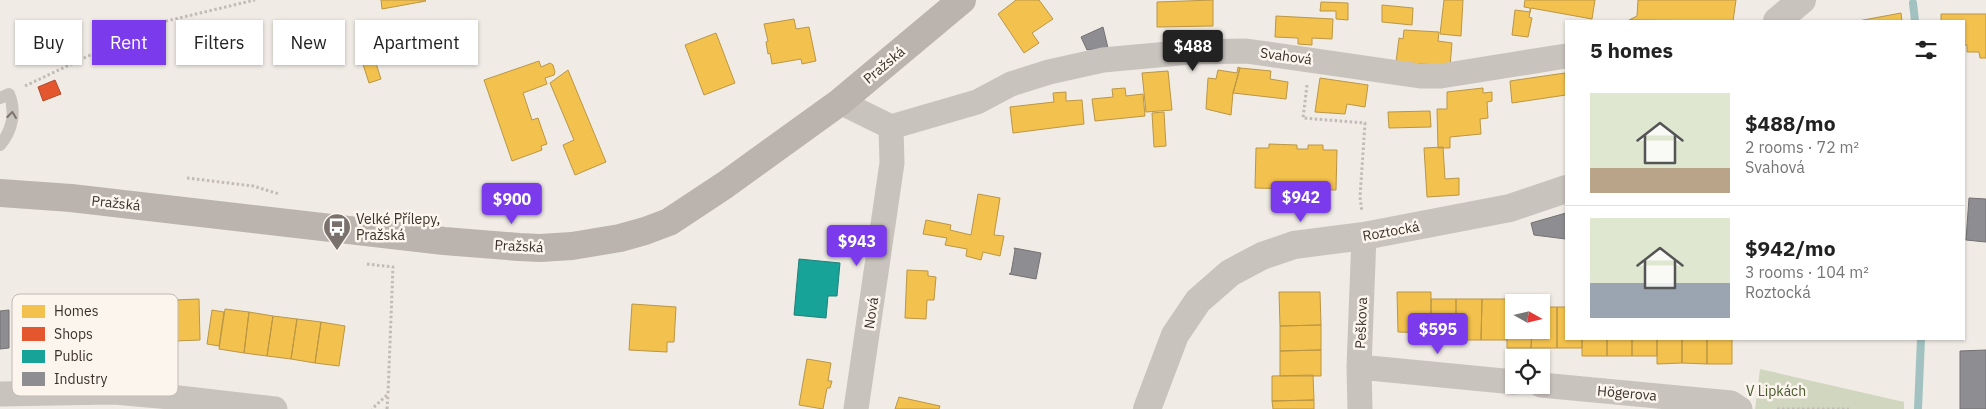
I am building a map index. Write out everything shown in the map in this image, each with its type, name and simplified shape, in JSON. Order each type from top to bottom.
[{"type":"main road","name":"Pražská","points":[[0,194],[71,198],[444,241],[540,248],[572,246],[620,238],[669,222],[725,185],[840,102],[962,0]]},
{"type":"street","points":[[1778,20],[1802,0]]},
{"type":"street","name":"Svahová","points":[[891,127],[977,102],[1020,81],[1049,72],[1103,60],[1225,50],[1246,51],[1420,76],[1441,76],[1565,56]]},
{"type":"street","points":[[840,102],[891,127]]},
{"type":"street","name":"Nová","points":[[856,409],[892,163],[891,127]]},
{"type":"street","name":"Roztocká","points":[[1147,409],[1175,335],[1198,301],[1230,273],[1262,256],[1294,245],[1364,236],[1510,208],[1565,189]]},
{"type":"street","name":"Peškova","points":[[1360,409],[1359,367],[1364,236]]},
{"type":"street","points":[[1359,367],[1505,381]]},
{"type":"street","name":"Högerova","points":[[1550,386],[1731,403],[1740,409]]},
{"type":"street","points":[[11,399],[55,396]]},
{"type":"street","points":[[152,396],[275,409]]},
{"type":"lane","points":[[0,145],[8,134],[13,118],[13,104],[5,96]]},
{"type":"path","points":[[5,96],[158,23],[255,0]]},
{"type":"path","points":[[1311,60],[1303,118],[1365,123],[1360,197]]},
{"type":"path","points":[[367,264],[393,267],[387,409]]},
{"type":"path","points":[[372,409],[388,394]]},
{"type":"path","points":[[1777,409],[1849,409]]},
{"type":"green space","name":"V Lipkách","points":[[1760,369],[1904,402],[1904,409],[1755,409]]},
{"type":"building: Homes","points":[[381,0],[425,0],[426,1],[382,9]]},
{"type":"building: Homes","points":[[1016,0],[1039,0],[1053,19],[1032,33],[1039,43],[1024,53],[998,14]]},
{"type":"building: Homes","points":[[1213,0],[1213,26],[1157,27],[1157,2]]},
{"type":"building: Homes","points":[[1444,0],[1463,0],[1461,36],[1440,34]]},
{"type":"building: Homes","points":[[1525,0],[1595,0],[1592,19],[1531,8],[1529,17],[1532,18],[1528,37],[1512,35],[1515,10],[1530,12],[1530,8],[1524,7]]},
{"type":"building: Homes","points":[[1638,0],[1736,0],[1733,20],[1629,20],[1637,16]]},
{"type":"building: Homes","points":[[1321,2],[1348,3],[1348,20],[1336,19],[1336,11],[1320,11]]},
{"type":"building: Homes","points":[[1382,5],[1413,8],[1412,25],[1382,22]]},
{"type":"building: Homes","points":[[1901,13],[1902,20],[1863,20]]},
{"type":"building: Homes","points":[[1941,14],[1986,14],[1986,58],[1980,58],[1979,52],[1967,52],[1967,45],[1965,45],[1965,20],[1941,20]]},
{"type":"building: Homes","points":[[1276,16],[1333,19],[1332,39],[1312,38],[1312,45],[1298,44],[1298,38],[1275,37]]},
{"type":"building: Homes","points":[[794,19],[796,29],[809,27],[816,61],[802,64],[801,59],[772,64],[770,53],[768,54],[766,42],[768,41],[764,24]]},
{"type":"building: Homes","points":[[1404,30],[1439,32],[1438,41],[1452,43],[1450,66],[1396,62],[1399,38],[1403,39]]},
{"type":"building: Homes","points":[[716,33],[735,83],[704,95],[685,45]]},
{"type":"building: Homes","points":[[539,61],[541,67],[550,63],[553,65],[554,75],[545,78],[547,84],[523,93],[532,120],[538,118],[547,144],[541,146],[542,150],[512,161],[484,80]]},
{"type":"building: Homes","points":[[363,65],[377,65],[381,79],[369,83]]},
{"type":"building: Homes","points":[[1238,67],[1240,68],[1233,93],[1231,115],[1206,109],[1208,78],[1216,79],[1218,70],[1237,73]]},
{"type":"building: Homes","points":[[1240,68],[1271,71],[1270,79],[1288,82],[1286,99],[1233,93]]},
{"type":"building: Homes","points":[[568,70],[606,162],[575,175],[563,145],[574,140],[550,83]]},
{"type":"building: Homes","points":[[1168,71],[1172,110],[1146,112],[1142,73]]},
{"type":"building: Homes","points":[[1565,73],[1565,95],[1512,103],[1510,81]]},
{"type":"building: Homes","points":[[1320,78],[1368,85],[1365,107],[1347,104],[1345,114],[1315,112]]},
{"type":"building: Homes","points":[[1125,88],[1126,96],[1143,94],[1145,116],[1095,121],[1092,99],[1113,97],[1112,89]]},
{"type":"building: Homes","points":[[1483,88],[1483,93],[1492,92],[1492,101],[1487,102],[1488,118],[1480,119],[1481,134],[1450,137],[1450,148],[1438,148],[1437,109],[1447,109],[1447,92]]},
{"type":"building: Homes","points":[[1066,92],[1066,101],[1082,100],[1084,124],[1013,133],[1010,107],[1054,102],[1053,93]]},
{"type":"building: Homes","points":[[1430,111],[1431,127],[1389,128],[1388,112]]},
{"type":"building: Homes","points":[[1164,112],[1166,146],[1154,147],[1152,113]]},
{"type":"building: Homes","points":[[1269,144],[1297,145],[1297,149],[1308,149],[1308,145],[1323,145],[1323,150],[1337,150],[1336,190],[1255,188],[1256,148],[1269,148]]},
{"type":"building: Homes","points":[[1443,147],[1445,179],[1459,178],[1459,195],[1427,197],[1424,148]]},
{"type":"building: Homes","points":[[978,194],[1000,198],[994,235],[1004,236],[1000,256],[983,252],[981,260],[966,256],[967,249],[945,245],[947,238],[923,234],[926,220],[951,225],[950,230],[971,235]]},
{"type":"building: Homes","points":[[907,270],[928,271],[928,276],[936,277],[934,300],[927,300],[926,319],[905,318]]},
{"type":"building: Homes","points":[[1279,292],[1320,292],[1321,325],[1280,326]]},
{"type":"building: Homes","points":[[1397,292],[1431,292],[1431,333],[1398,332]]},
{"type":"building: Homes","points":[[199,299],[200,340],[178,341],[178,300]]},
{"type":"building: Homes","points":[[1431,299],[1456,299],[1456,340],[1431,340]]},
{"type":"building: Homes","points":[[1456,299],[1482,299],[1481,340],[1456,340]]},
{"type":"building: Homes","points":[[1482,299],[1505,299],[1505,339],[1507,340],[1481,340]]},
{"type":"building: Homes","points":[[632,304],[676,307],[674,342],[667,342],[667,352],[629,350]]},
{"type":"building: Homes","points":[[1550,307],[1557,307],[1557,348],[1531,348],[1532,339],[1550,339]]},
{"type":"building: Homes","points":[[1557,307],[1565,307],[1565,340],[1582,340],[1582,348],[1557,348]]},
{"type":"building: Homes","points":[[225,309],[249,312],[244,353],[219,349]]},
{"type":"building: Homes","points":[[212,310],[224,312],[219,346],[207,344]]},
{"type":"building: Homes","points":[[249,312],[273,316],[267,356],[244,353]]},
{"type":"building: Homes","points":[[273,316],[297,319],[291,359],[267,356]]},
{"type":"building: Homes","points":[[297,319],[321,322],[315,363],[291,359]]},
{"type":"building: Homes","points":[[321,322],[345,326],[339,366],[315,363]]},
{"type":"building: Homes","points":[[1321,325],[1321,350],[1280,351],[1280,326]]},
{"type":"building: Homes","points":[[1507,339],[1532,339],[1531,348],[1507,348]]},
{"type":"building: Homes","points":[[1582,340],[1607,340],[1607,356],[1582,356]]},
{"type":"building: Homes","points":[[1607,340],[1632,340],[1632,356],[1607,356]]},
{"type":"building: Homes","points":[[1632,340],[1657,340],[1657,356],[1632,356]]},
{"type":"building: Homes","points":[[1657,340],[1682,340],[1682,363],[1657,364]]},
{"type":"building: Homes","points":[[1682,340],[1707,340],[1707,364],[1682,363]]},
{"type":"building: Homes","points":[[1707,340],[1732,340],[1732,364],[1707,364]]},
{"type":"building: Homes","points":[[1321,350],[1321,376],[1280,376],[1280,351]]},
{"type":"building: Homes","points":[[807,359],[831,363],[828,381],[832,381],[830,388],[827,388],[823,409],[799,405]]},
{"type":"building: Homes","points":[[1313,375],[1314,400],[1272,401],[1272,376]]},
{"type":"building: Homes","points":[[899,397],[940,406],[939,409],[895,409]]},
{"type":"building: Homes","points":[[1314,400],[1314,409],[1273,409],[1272,401]]},
{"type":"building: Shops","points":[[55,80],[61,94],[43,101],[38,87]]},
{"type":"building: Public","points":[[799,259],[840,263],[837,296],[828,296],[826,318],[794,315]]},
{"type":"building: Industry","points":[[1103,27],[1108,48],[1087,50],[1081,37]]},
{"type":"building: Industry","points":[[1969,198],[1986,199],[1986,242],[1966,240]]},
{"type":"building: Industry","points":[[1565,213],[1565,239],[1534,235],[1531,223]]},
{"type":"building: Industry","points":[[1014,248],[1041,253],[1036,279],[1009,274],[1011,273]]},
{"type":"building: Industry","points":[[9,310],[9,348],[0,349],[0,311]]},
{"type":"building: Industry","points":[[1986,350],[1986,409],[1960,409],[1960,351]]},
{"type":"waterway","points":[[1913,3],[1915,20]]},
{"type":"waterway","points":[[1918,409],[1921,340]]},
{"type":"place","name":"Velké Přílepy, Pražská","points":[[337,251]]}]
